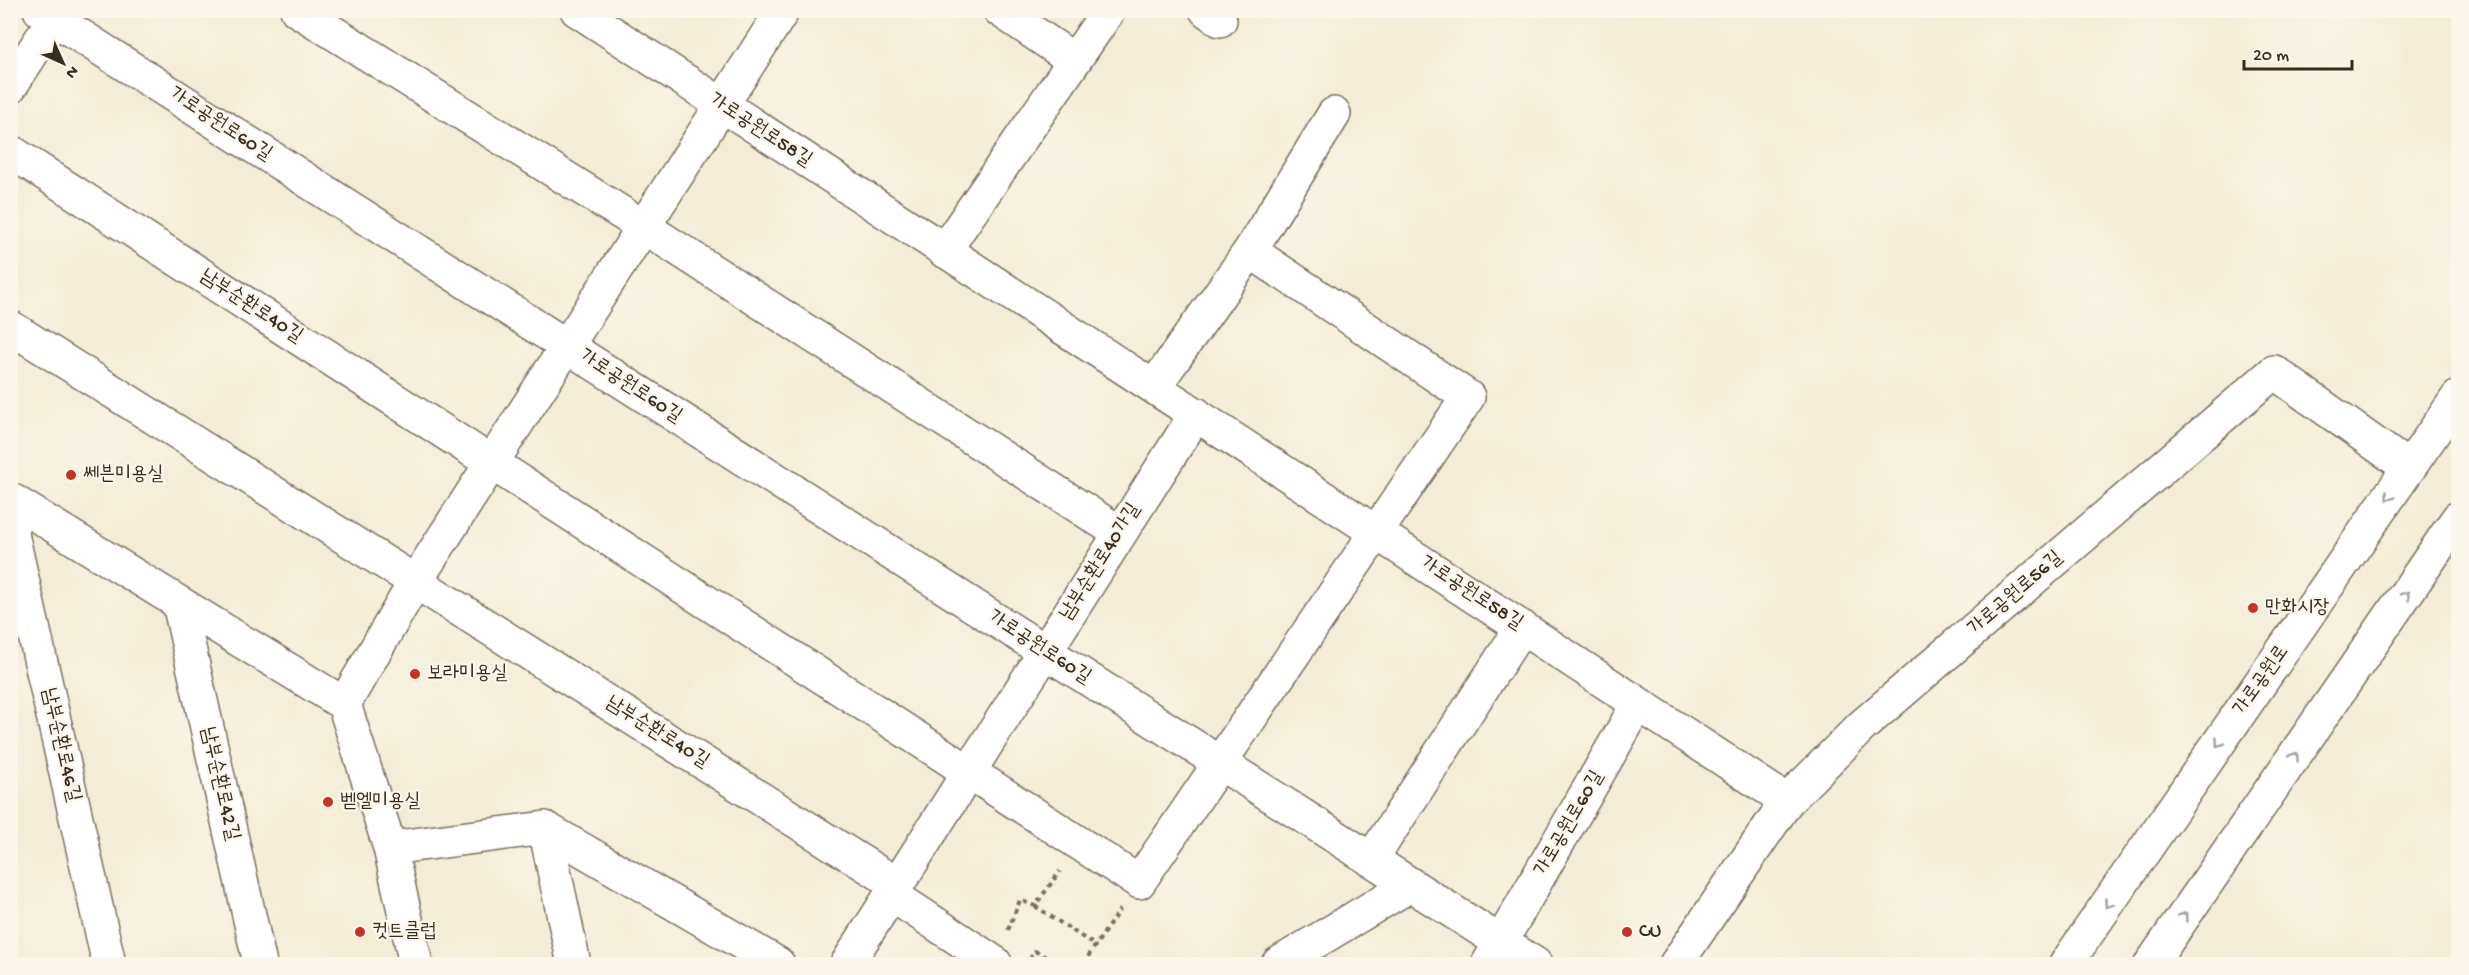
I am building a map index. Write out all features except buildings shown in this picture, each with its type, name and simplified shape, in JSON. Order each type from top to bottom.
[{"type":"street","points":[[297,10],[644,228],[1120,533]]},
{"type":"street","name":"가로공원로58길","points":[[576,10],[1787,801]]},
{"type":"street","points":[[344,704],[415,582],[783,10]]},
{"type":"street","points":[[1000,10],[1074,60]]},
{"type":"street","points":[[944,251],[1108,10]]},
{"type":"street","points":[[10,87],[52,13]]},
{"type":"street","name":"가로공원로60길","points":[[52,13],[566,346],[1410,885],[1495,954],[1535,964]]},
{"type":"street","points":[[1154,387],[1250,251],[1334,114]]},
{"type":"street","name":"남부순환로40길","points":[[10,151],[969,771]]},
{"type":"street","points":[[969,771],[1139,882],[1468,397],[1250,251]]},
{"type":"street","name":"남부순환로40길","points":[[10,327],[415,582],[895,890]]},
{"type":"street","name":"가로공원로56길","points":[[1676,964],[1787,801],[1862,726],[2274,372],[2409,468]]},
{"type":"street","name":"가로공원로","points":[[2066,964],[2458,397]]},
{"type":"street","name":"남부순환로40가길","points":[[848,964],[1196,414]]},
{"type":"street","points":[[10,499],[344,704],[390,848],[416,964]]},
{"type":"street","points":[[2151,964],[2458,518]]},
{"type":"street","name":"남부순환로46길","points":[[10,525],[109,964]]},
{"type":"street","name":"남부순환로42길","points":[[179,603],[260,964]]},
{"type":"street","points":[[1371,860],[1522,627]]},
{"type":"street","name":"가로공원로60길","points":[[1495,954],[1638,704]]},
{"type":"street","points":[[390,848],[545,828],[778,964]]},
{"type":"street","points":[[545,828],[574,964]]},
{"type":"street","points":[[1278,964],[1410,885]]},
{"type":"street","points":[[895,890],[995,963]]},
{"type":"path","points":[[1035,906],[1081,843]]},
{"type":"path","points":[[1085,964],[1139,882]]},
{"type":"path","points":[[995,963],[1020,900],[1035,906],[1096,946]]},
{"type":"place","name":"쎄븐미용실","points":[[71,475]]},
{"type":"place","name":"만화시장","points":[[2253,608]]},
{"type":"place","name":"보라미용실","points":[[415,674]]},
{"type":"place","name":"벧엘미용실","points":[[328,802]]},
{"type":"place","name":"컷트클럽","points":[[360,932]]},
{"type":"place","name":"CU","points":[[1627,932]]}]
